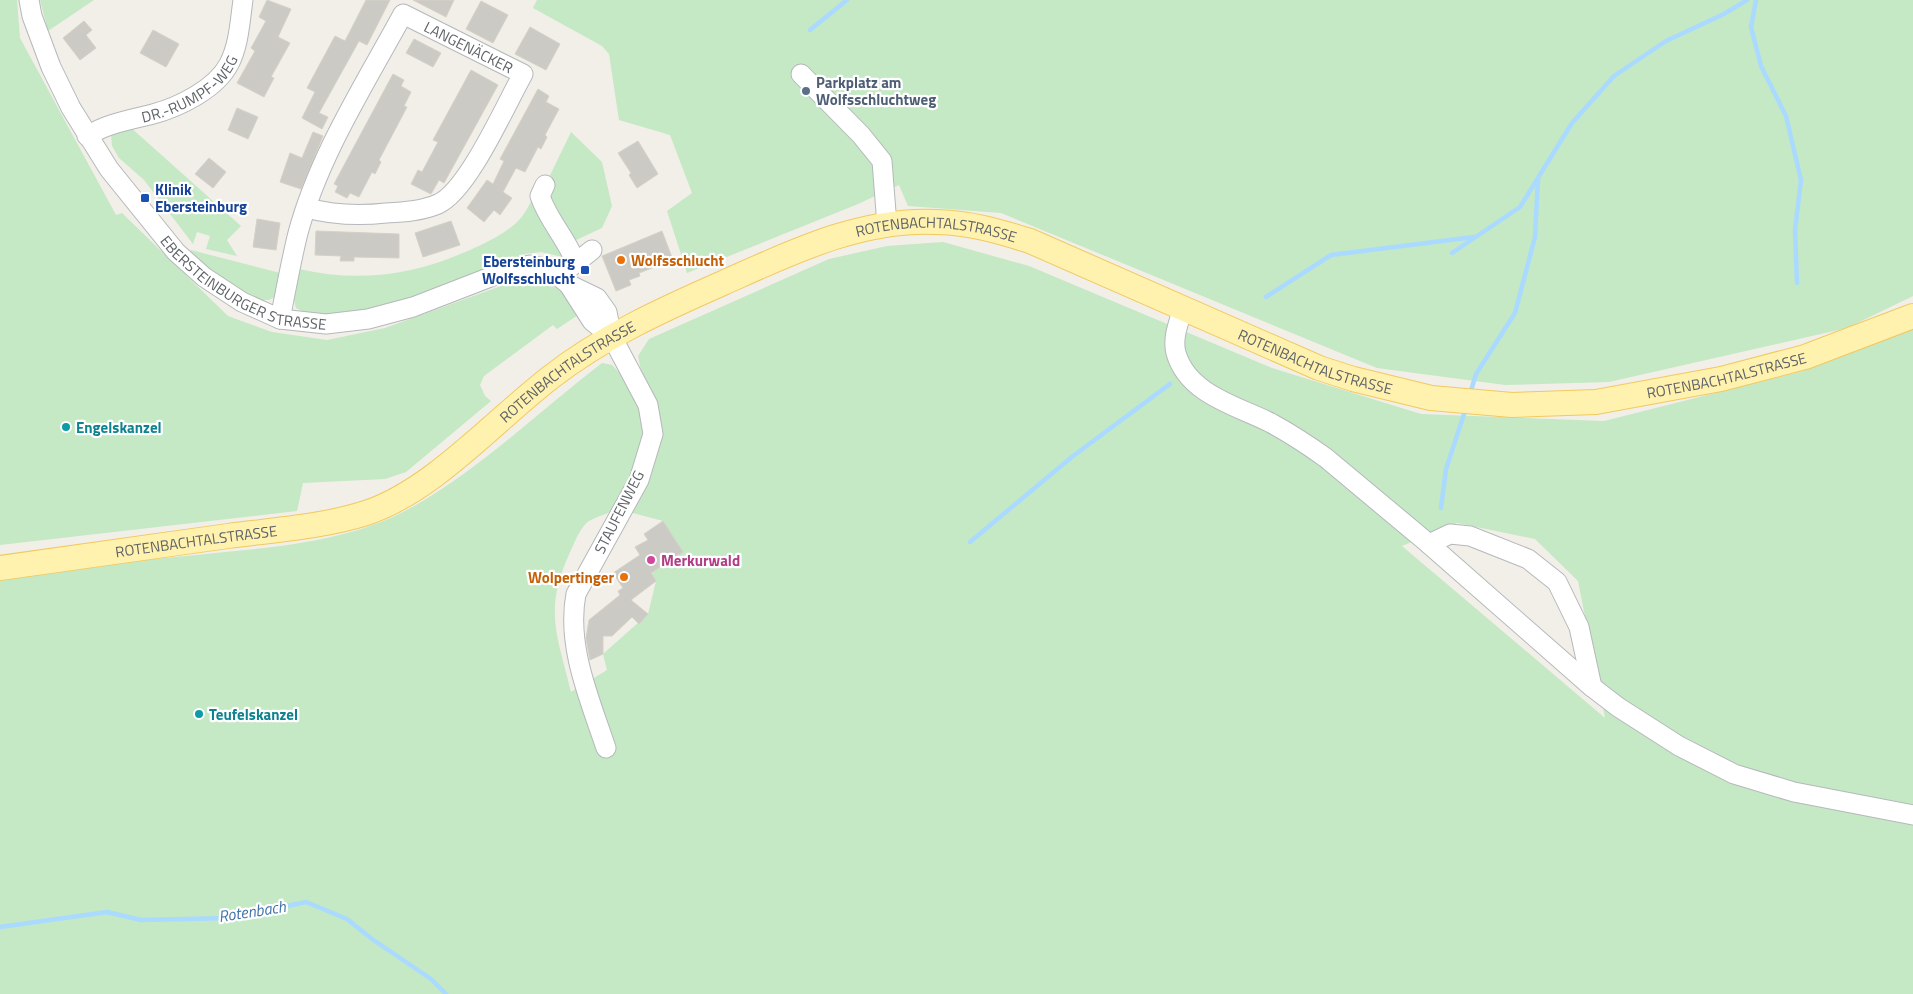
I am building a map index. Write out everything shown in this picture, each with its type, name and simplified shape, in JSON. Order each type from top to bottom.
[{"type":"main road","name":"ROTENBACHTALSTRASSE","points":[[0,568],[305,527],[368,512],[400,497],[439,471],[553,375],[612,336],[694,296],[796,251],[842,235],[887,225],[935,221],[987,227],[1030,241],[1319,368],[1353,379],[1431,398],[1512,405],[1596,402],[1721,379],[1805,356],[1913,316]]},
{"type":"street","name":"EBERSTEINBURGER STRASSE","points":[[29,0],[32,16],[51,67],[87,136],[139,208],[176,252],[204,277],[234,297],[280,319],[326,324],[368,319],[413,307],[520,266],[540,266],[596,298],[607,312],[612,336]]},
{"type":"street","name":"DR.-RUMPF-WEG","points":[[87,136],[116,122],[155,114],[182,103],[213,83],[229,65],[238,39],[243,0]]},
{"type":"street","name":"LANGENÄCKER","points":[[280,319],[299,232],[307,208],[341,127],[403,14],[522,74],[471,169],[460,184],[440,203],[414,211],[376,214],[330,214],[307,208]]},
{"type":"street","points":[[801,74],[861,135],[882,161],[887,225]]},
{"type":"street","points":[[545,186],[540,196],[544,206],[570,248],[575,261]]},
{"type":"street","points":[[564,280],[575,261],[592,250]]},
{"type":"street","points":[[1184,308],[1176,333],[1176,352],[1182,367],[1195,382],[1215,397],[1298,438],[1326,458],[1429,544],[1592,687],[1618,707],[1679,746],[1734,774],[1794,792],[1913,815]]},
{"type":"street","name":"STAUFENWEG","points":[[606,748],[583,676],[573,616],[576,594],[639,480],[653,434],[648,405],[612,336]]},
{"type":"street","points":[[1429,544],[1450,534],[1470,536],[1528,559],[1557,582],[1579,627],[1592,687]]},
{"type":"green space","points":[[0,0],[17,0],[20,38],[116,215],[122,213],[228,316],[272,332],[327,340],[385,328],[515,281],[540,279],[566,293],[578,315],[557,329],[553,325],[484,376],[480,385],[485,396],[491,401],[406,472],[385,479],[303,483],[297,511],[0,545]]},
{"type":"green space","points":[[40,0],[94,0],[48,31]]},
{"type":"green space","points":[[537,0],[1913,0],[1913,296],[1847,328],[1609,382],[1505,385],[1377,368],[1001,213],[908,206],[899,185],[858,204],[687,273],[667,211],[692,193],[670,135],[619,120],[609,54],[602,46],[533,8]]},
{"type":"green space","points":[[129,126],[241,226],[227,240],[237,256],[206,249],[210,236],[197,232],[193,244],[144,180],[119,158],[112,146],[111,134]]},
{"type":"green space","points":[[571,132],[602,162],[612,206],[602,228],[574,241],[540,196]]},
{"type":"green space","points":[[533,198],[567,258],[541,252],[525,254],[418,295],[359,312],[333,315],[310,314],[296,308],[293,296],[299,269],[322,273],[365,276],[407,271],[449,259],[489,241],[514,225],[521,218]]},
{"type":"green space","points":[[943,242],[1029,266],[1272,368],[1421,414],[1604,421],[1803,371],[1913,325],[1913,994],[0,994],[0,575],[280,546],[309,542],[364,528],[416,505],[440,490],[488,456],[602,363],[612,365],[626,380],[642,375],[638,356],[649,339],[829,259],[887,246]],"holes":[[[618,509],[663,521],[683,552],[651,573],[656,581],[648,614],[603,654],[607,670],[571,692],[557,637],[555,621],[557,589],[562,571],[583,526],[592,519]],[[1457,523],[1535,539],[1578,581],[1605,718],[1402,546]]]},
{"type":"green space","points":[[191,250],[284,274],[279,292],[276,296],[267,300],[256,299],[244,294],[219,277],[190,252]]},
{"type":"building","points":[[267,0],[291,9],[278,37],[290,43],[271,77],[274,78],[264,97],[237,83],[255,51],[251,48],[266,21],[259,17]]},
{"type":"building","points":[[366,0],[390,0],[367,45],[359,41],[319,113],[328,117],[322,129],[302,118],[315,92],[307,88],[335,36],[345,41]]},
{"type":"building","points":[[413,0],[454,0],[446,17]]},
{"type":"building","points":[[481,1],[508,15],[493,43],[466,29]]},
{"type":"building","points":[[84,21],[92,30],[86,35],[96,48],[80,60],[63,38]]},
{"type":"building","points":[[530,27],[560,44],[546,70],[515,54]]},
{"type":"building","points":[[153,30],[179,44],[166,67],[140,53]]},
{"type":"building","points":[[414,39],[441,53],[433,67],[406,53]]},
{"type":"building","points":[[471,70],[498,85],[444,183],[439,180],[431,194],[411,184],[418,170],[422,172],[438,142],[433,140]]},
{"type":"building","points":[[393,74],[404,80],[401,86],[411,92],[404,106],[407,107],[379,160],[381,162],[375,174],[372,172],[359,197],[350,193],[347,198],[335,192],[338,186],[334,184]]},
{"type":"building","points":[[538,89],[549,96],[546,102],[559,109],[545,135],[547,137],[541,149],[538,147],[525,172],[516,168],[503,192],[512,198],[500,215],[494,210],[484,222],[467,208],[487,180],[493,184],[504,161],[500,159]]},
{"type":"building","points":[[237,108],[258,117],[248,139],[228,130]]},
{"type":"building","points":[[313,132],[323,136],[301,189],[280,182],[290,153],[302,158]]},
{"type":"building","points":[[638,141],[658,174],[637,188],[629,175],[631,173],[618,153]]},
{"type":"building","points":[[209,158],[226,172],[213,188],[195,174]]},
{"type":"building","points":[[257,219],[280,223],[276,250],[253,247]]},
{"type":"building","points":[[451,221],[460,245],[423,257],[415,233]]},
{"type":"building","points":[[316,231],[399,234],[399,258],[354,257],[354,261],[340,261],[341,256],[315,255]]},
{"type":"building","points":[[662,231],[673,260],[639,273],[640,276],[629,280],[631,285],[616,291],[602,256]]},
{"type":"building","points":[[663,521],[683,552],[651,573],[656,581],[631,600],[648,614],[639,624],[632,617],[612,636],[603,636],[603,654],[590,660],[586,638],[589,620],[620,595],[618,591],[623,588],[613,573],[640,555],[635,547],[648,540],[644,534]]},
{"type":"waterway","points":[[810,30],[847,0]]},
{"type":"waterway","points":[[1452,253],[1520,207],[1572,123],[1614,76],[1666,41],[1724,14],[1747,0]]},
{"type":"waterway","points":[[1756,0],[1751,27],[1761,66],[1786,116],[1801,180],[1795,230],[1797,283]]},
{"type":"waterway","points":[[1470,394],[1476,374],[1515,313],[1535,237],[1538,179]]},
{"type":"waterway","points":[[1266,297],[1331,255],[1474,237]]},
{"type":"waterway","points":[[970,542],[1073,456],[1170,384]]},
{"type":"waterway","points":[[1441,508],[1446,469],[1466,408]]},
{"type":"waterway","name":"Rotenbach","points":[[0,927],[107,912],[141,920],[231,918],[306,902],[347,919],[372,939],[431,979],[446,994]]},
{"type":"place","name":"Parkplatz am Wolfsschluchtweg","points":[[806,91]]},
{"type":"place","name":"Klinik Ebersteinburg","points":[[145,198]]},
{"type":"place","name":"Wolfsschlucht","points":[[621,260]]},
{"type":"place","name":"Ebersteinburg Wolfsschlucht","points":[[585,270]]},
{"type":"place","name":"Engelskanzel","points":[[66,427]]},
{"type":"place","name":"Merkurwald","points":[[651,560]]},
{"type":"place","name":"Wolpertinger","points":[[624,577]]},
{"type":"place","name":"Teufelskanzel","points":[[199,714]]}]
